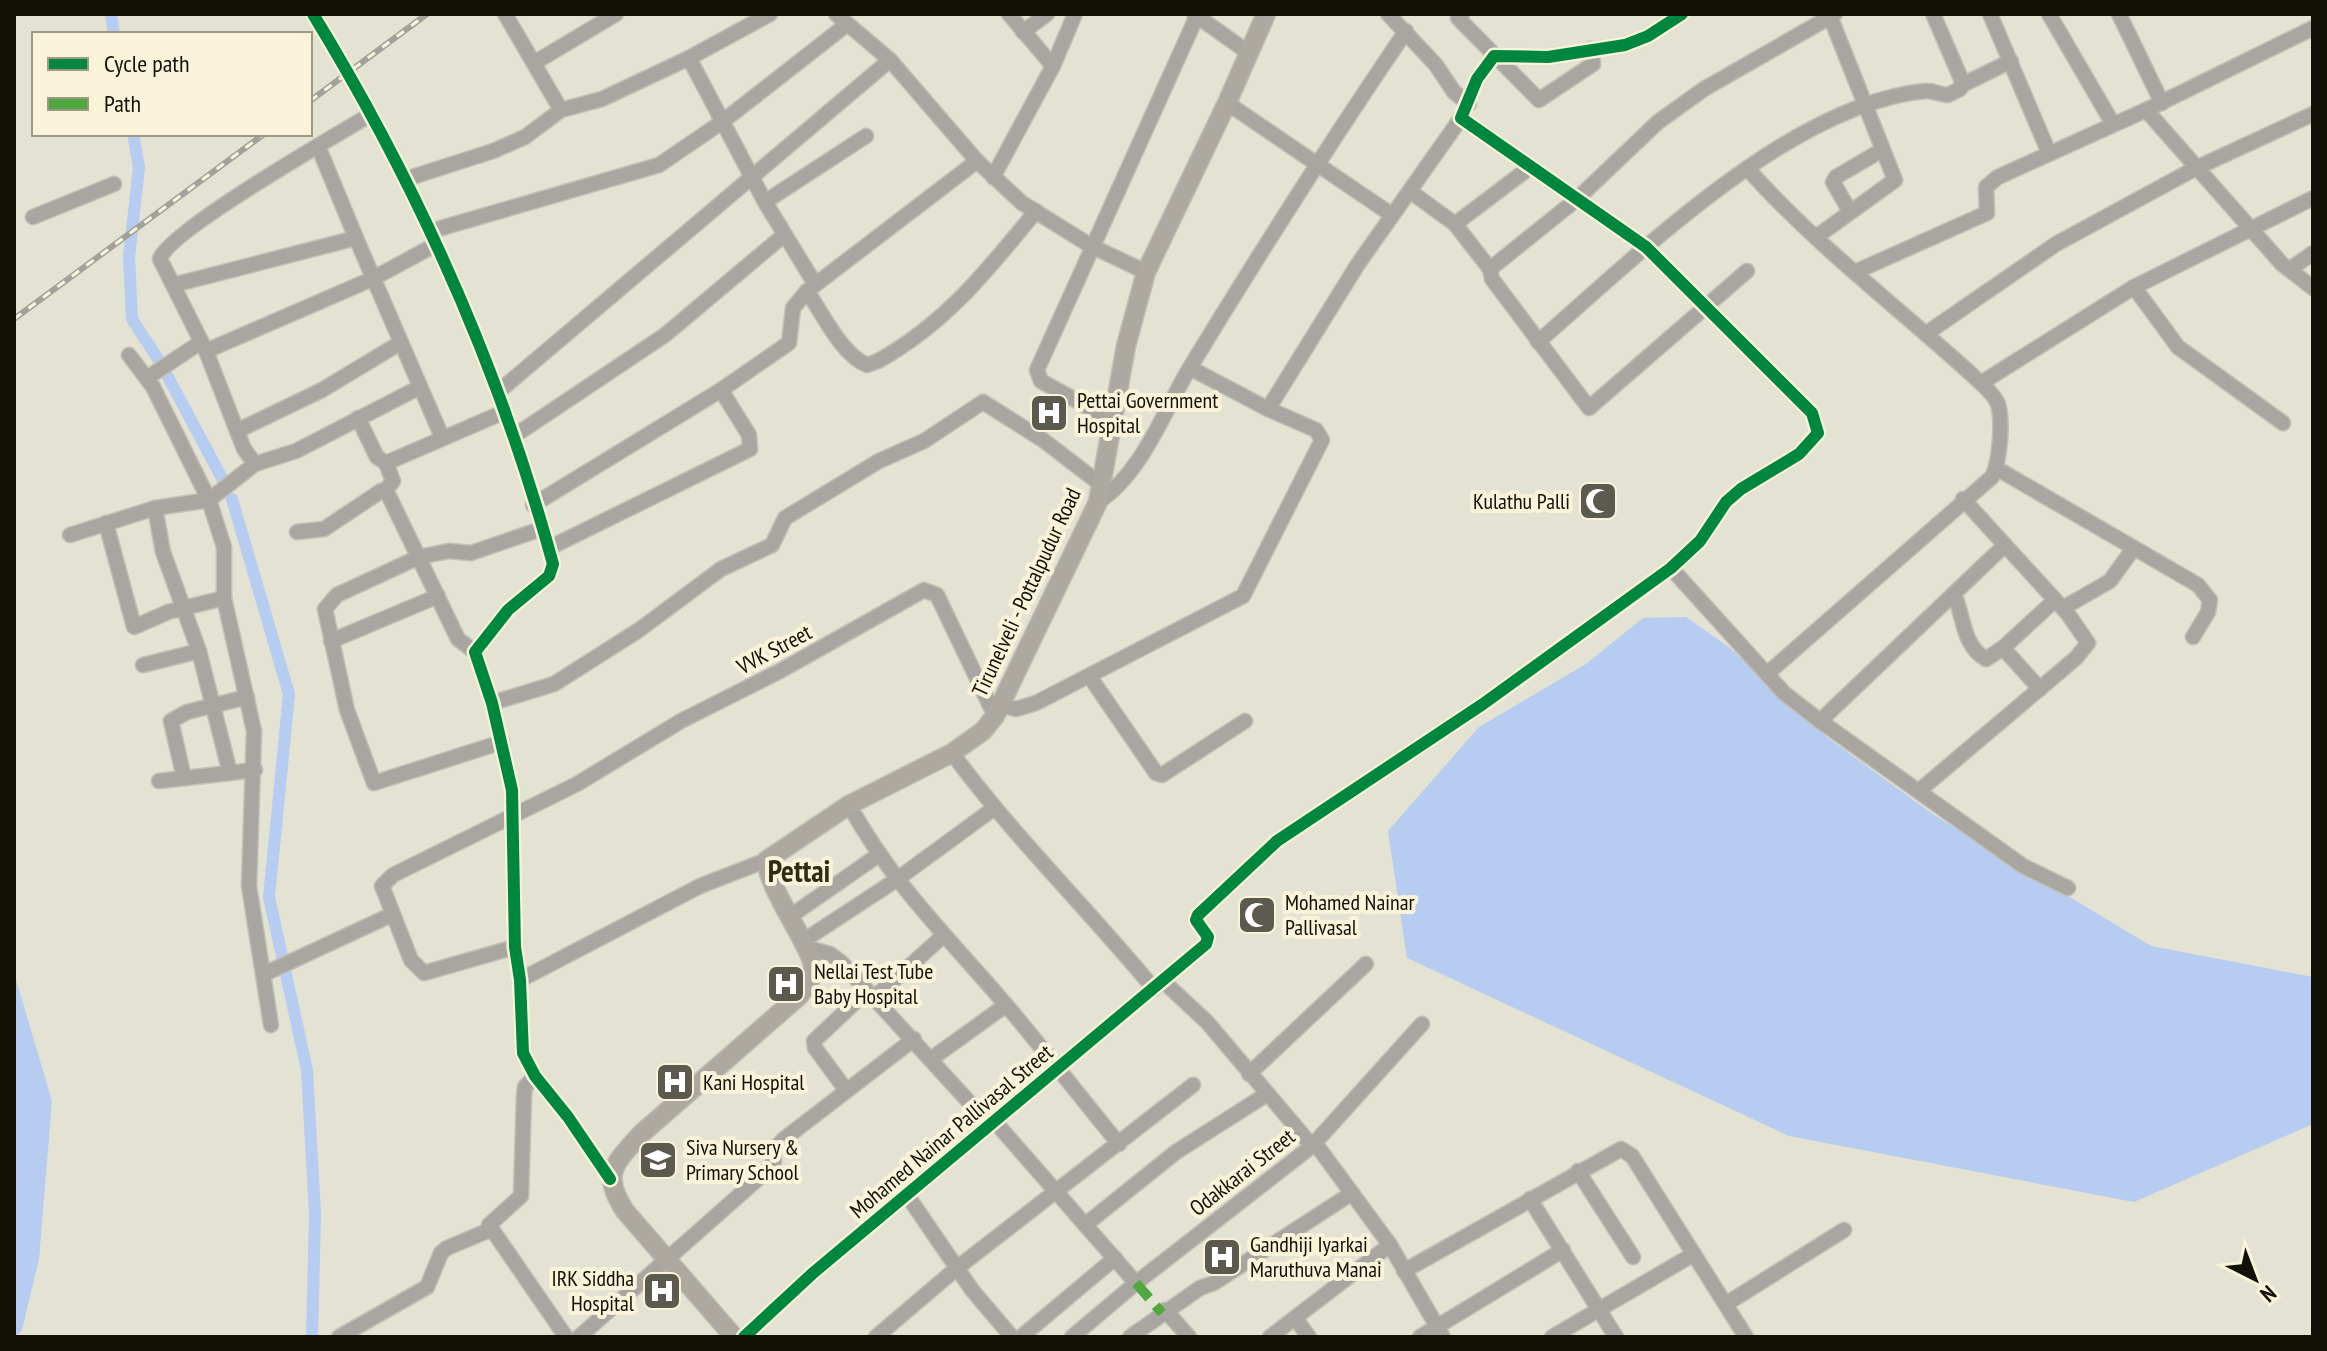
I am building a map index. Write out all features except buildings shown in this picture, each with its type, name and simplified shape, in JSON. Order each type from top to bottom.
[{"type":"main road","name":"Tirunelveli - Pottalpudur Road","points":[[767,860],[849,805],[952,753],[983,731],[997,710],[1100,494],[1126,346],[1146,272],[1266,14]]},
{"type":"main road","points":[[734,1337],[625,1211],[612,1191],[610,1179],[618,1159],[641,1134],[799,996],[814,968],[792,915],[766,869],[767,860]]},
{"type":"street","points":[[313,14],[406,179],[469,313],[514,436],[533,505],[549,548],[553,564],[549,576],[508,610],[475,652]]},
{"type":"street","points":[[505,14],[561,110]]},
{"type":"street","points":[[534,63],[616,14]]},
{"type":"street","points":[[406,179],[493,151],[525,137],[561,110],[602,99],[689,58],[770,14]]},
{"type":"street","points":[[1009,14],[1053,66]]},
{"type":"street","points":[[1023,32],[1047,14]]},
{"type":"street","points":[[993,177],[1053,66],[1075,14]]},
{"type":"street","points":[[1388,14],[1406,31],[1454,92],[1469,104]]},
{"type":"street","points":[[1462,14],[1458,18],[1539,100],[1593,64],[1591,49]]},
{"type":"street","points":[[1494,56],[1548,57],[1639,42],[1682,14]]},
{"type":"street","points":[[1933,14],[1962,85]]},
{"type":"street","points":[[1990,14],[2049,153]]},
{"type":"street","points":[[2049,14],[2113,124]]},
{"type":"street","points":[[2119,14],[2162,103]]},
{"type":"street","points":[[1113,421],[1048,386],[1037,376],[1039,363],[1196,15],[1249,53]]},
{"type":"street","points":[[1490,269],[1577,199],[1627,149],[1704,89],[1832,15],[1864,107],[1895,180],[1849,210],[1816,237]]},
{"type":"street","points":[[150,376],[172,360],[372,279],[433,238],[659,165],[722,122],[841,19],[890,60],[993,177],[1036,211],[1091,246],[1146,272]]},
{"type":"street","points":[[1855,272],[1980,218],[1990,208],[1985,193],[1989,182],[2162,103],[2313,28]]},
{"type":"street","points":[[492,703],[554,684],[639,630],[721,569],[772,545],[785,518],[879,461],[924,441],[983,402],[1025,427],[1100,494],[1121,487],[1190,368],[1406,31]]},
{"type":"street","points":[[1268,409],[1392,215],[1461,118],[1477,79],[1494,56]]},
{"type":"street","points":[[689,58],[811,288],[860,361],[867,365],[943,318],[974,288],[1036,211]]},
{"type":"street","points":[[498,392],[890,60]]},
{"type":"street","points":[[1538,342],[1646,247],[1747,168],[1807,131],[1864,107],[1928,90],[1948,95],[2011,61]]},
{"type":"street","points":[[1227,103],[1316,167],[1392,215]]},
{"type":"street","points":[[2146,110],[2250,230],[2313,288]]},
{"type":"street","points":[[1927,333],[2056,244],[2196,168],[2313,114]]},
{"type":"street","points":[[255,464],[244,449],[239,430],[203,347],[160,259],[166,249],[246,190],[370,115]]},
{"type":"street","points":[[1461,118],[1646,247],[1812,413],[1818,433],[1799,454],[1741,489],[1726,502],[1700,541],[1671,568],[1784,693],[1850,740],[1868,758],[1920,790],[1950,816],[2023,866],[2068,888]]},
{"type":"street","points":[[765,202],[866,136]]},
{"type":"street","points":[[318,146],[372,279],[442,437]]},
{"type":"street","points":[[1849,210],[1833,182],[1836,177],[1882,150]]},
{"type":"street","points":[[533,505],[721,390],[789,343],[793,308],[811,288],[977,161]]},
{"type":"street","points":[[1455,224],[1529,168]]},
{"type":"street","points":[[1747,168],[1791,219],[1927,333],[1981,383],[1998,405],[1996,468],[1992,477],[1963,499],[1768,673]]},
{"type":"street","points":[[33,217],[114,184]]},
{"type":"street","points":[[1411,192],[1455,224],[1490,269],[1492,279],[1589,408],[1747,271]]},
{"type":"street","points":[[1981,383],[2134,287],[2313,198]]},
{"type":"street","points":[[514,436],[665,335],[784,235]]},
{"type":"street","points":[[173,285],[356,238]]},
{"type":"street","points":[[2290,269],[2313,253]]},
{"type":"street","points":[[2134,287],[2178,347],[2283,423]]},
{"type":"street","points":[[239,430],[322,390],[400,343]]},
{"type":"street","points":[[129,355],[150,376],[209,500],[224,547],[224,598],[254,731],[249,886],[271,1025]]},
{"type":"street","points":[[997,710],[1024,708],[1090,677],[1235,602],[1249,590],[1322,440],[1316,430],[1190,368]]},
{"type":"street","points":[[70,535],[155,508],[209,500],[255,464],[296,451],[420,387]]},
{"type":"street","points":[[549,548],[750,449],[749,435],[721,390]]},
{"type":"street","points":[[386,463],[504,412]]},
{"type":"street","points":[[297,532],[324,529],[385,491],[393,481],[386,463],[377,457],[358,418]]},
{"type":"street","points":[[1996,468],[2204,591],[2209,606],[2193,637]]},
{"type":"street","points":[[385,491],[462,645],[475,652],[502,742],[513,816],[515,947],[520,980],[521,1043],[535,1076],[610,1179]]},
{"type":"street","points":[[1920,790],[2040,689],[2088,643],[2086,634],[1963,499]]},
{"type":"street","points":[[155,508],[163,552],[199,651],[230,773]]},
{"type":"street","points":[[106,523],[134,627],[185,607],[224,598]]},
{"type":"street","points":[[502,742],[374,783],[347,710],[325,609],[331,599],[419,557],[449,551],[471,553],[541,529]]},
{"type":"street","points":[[1820,721],[1955,596],[2005,545]]},
{"type":"street","points":[[1955,596],[1965,622],[1966,641],[1975,653],[1986,659],[2059,604],[2110,581],[2133,549]]},
{"type":"street","name":"Mohamed Nainar Pallivasal Street","points":[[744,1337],[813,1273],[996,1123],[1206,944],[1208,937],[1196,920],[1198,915],[1249,866],[1287,835],[1395,765],[1671,568]]},
{"type":"street","name":"VVK Street","points":[[513,816],[577,784],[681,721],[928,589],[941,602],[997,710]]},
{"type":"street","points":[[331,641],[438,596]]},
{"type":"street","points":[[2003,648],[2040,689]]},
{"type":"street","points":[[143,665],[199,651]]},
{"type":"street","points":[[1090,677],[1156,773],[1162,775],[1245,721]]},
{"type":"street","points":[[184,778],[171,721],[181,714],[247,697]]},
{"type":"street","points":[[952,753],[993,809],[1159,985],[1207,1022],[1313,1145],[1390,1245],[1439,1332]]},
{"type":"street","points":[[159,781],[255,770]]},
{"type":"street","points":[[849,805],[877,856],[896,880],[1006,1005],[1119,1144]]},
{"type":"street","points":[[993,809],[806,944],[836,958],[980,1114],[996,1123],[1136,1283]]},
{"type":"street","points":[[513,816],[386,879],[382,894],[411,960],[424,973],[515,947]]},
{"type":"street","points":[[792,915],[877,856]]},
{"type":"street","points":[[520,980],[700,886],[767,860]]},
{"type":"street","points":[[264,974],[391,915]]},
{"type":"street","points":[[846,1090],[815,1048],[814,1041],[943,936]]},
{"type":"street","points":[[1249,1074],[1366,964]]},
{"type":"street","points":[[931,1059],[1006,1005]]},
{"type":"street","name":"Odakkarai Street","points":[[1072,1337],[1313,1145],[1422,1024]]},
{"type":"street","points":[[579,1337],[769,1169],[774,1162],[773,1151],[784,1139],[914,1039]]},
{"type":"street","points":[[535,1076],[525,1087],[521,1196],[490,1220],[492,1229],[566,1337]]},
{"type":"street","points":[[876,1337],[957,1268],[1193,1085]]},
{"type":"street","points":[[1085,1225],[1176,1152],[1267,1094]]},
{"type":"street","points":[[1404,1271],[1466,1239],[1613,1151],[1627,1151],[1746,1337]]},
{"type":"street","points":[[1578,1171],[1633,1257]]},
{"type":"street","points":[[1130,1337],[1165,1310],[1214,1283],[1352,1193]]},
{"type":"street","points":[[907,1195],[957,1268],[1012,1337]]},
{"type":"street","points":[[1530,1199],[1616,1337]]},
{"type":"street","points":[[339,1337],[427,1287],[441,1253],[447,1248],[492,1229]]},
{"type":"street","points":[[1726,1304],[1844,1230]]},
{"type":"street","points":[[1270,1337],[1390,1245]]},
{"type":"street","points":[[1420,1337],[1439,1332],[1563,1250]]},
{"type":"street","points":[[1552,1337],[1694,1254]]},
{"type":"street","points":[[1021,1337],[1115,1258]]},
{"type":"street","points":[[1165,1310],[1189,1337]]},
{"type":"street","points":[[1295,1318],[1309,1337]]},
{"type":"water","points":[[1686,617],[1729,647],[1828,738],[1934,815],[2151,946],[2313,977],[2313,1124],[2134,1202],[1789,1136],[1407,958],[1388,831],[1479,727],[1586,664],[1643,618]]},
{"type":"water","points":[[14,973],[52,1101],[39,1259],[22,1330],[16,1337]]},
{"type":"waterway","points":[[111,14],[114,32]]},
{"type":"waterway","points":[[133,136],[139,167],[129,257],[132,319],[160,362],[224,482]]},
{"type":"waterway","points":[[232,499],[289,694],[269,897],[307,1070],[315,1214],[312,1337]]},
{"type":"railway","points":[[312,100],[427,14]]},
{"type":"railway","points":[[14,319],[261,136]]},
{"type":"marked path","points":[[1136,1283],[1162,1313]]},
{"type":"cycle path","points":[[313,14],[387,145],[452,281],[508,420],[553,564],[549,576],[508,610],[475,652],[492,703],[512,790],[515,947],[520,980],[523,1053],[535,1076],[568,1117],[610,1179]]},
{"type":"cycle path","points":[[744,1337],[813,1273],[1206,944],[1208,937],[1196,920],[1198,915],[1277,841],[1483,704],[1671,568],[1700,541],[1726,502],[1741,489],[1799,454],[1818,433],[1812,413],[1646,247],[1461,118],[1477,79],[1494,56],[1548,57],[1625,45],[1648,36],[1682,14]]},
{"type":"place","name":"Pettai Government Hospital","points":[[1049,413]]},
{"type":"place","name":"Kulathu Palli","points":[[1598,501]]},
{"type":"place","name":"Mohamed Nainar Pallivasal","points":[[1257,915]]},
{"type":"place","name":"Nellai Test Tube Baby Hospital","points":[[786,984]]},
{"type":"place","name":"Kani Hospital","points":[[675,1082]]},
{"type":"place","name":"Siva Nursery & Primary School","points":[[658,1160]]},
{"type":"place","name":"Gandhiji Iyarkai Maruthuva Manai","points":[[1222,1257]]},
{"type":"place","name":"IRK Siddha Hospital","points":[[662,1291]]},
{"type":"district","name":"Pettai","points":[[799,872]]}]
